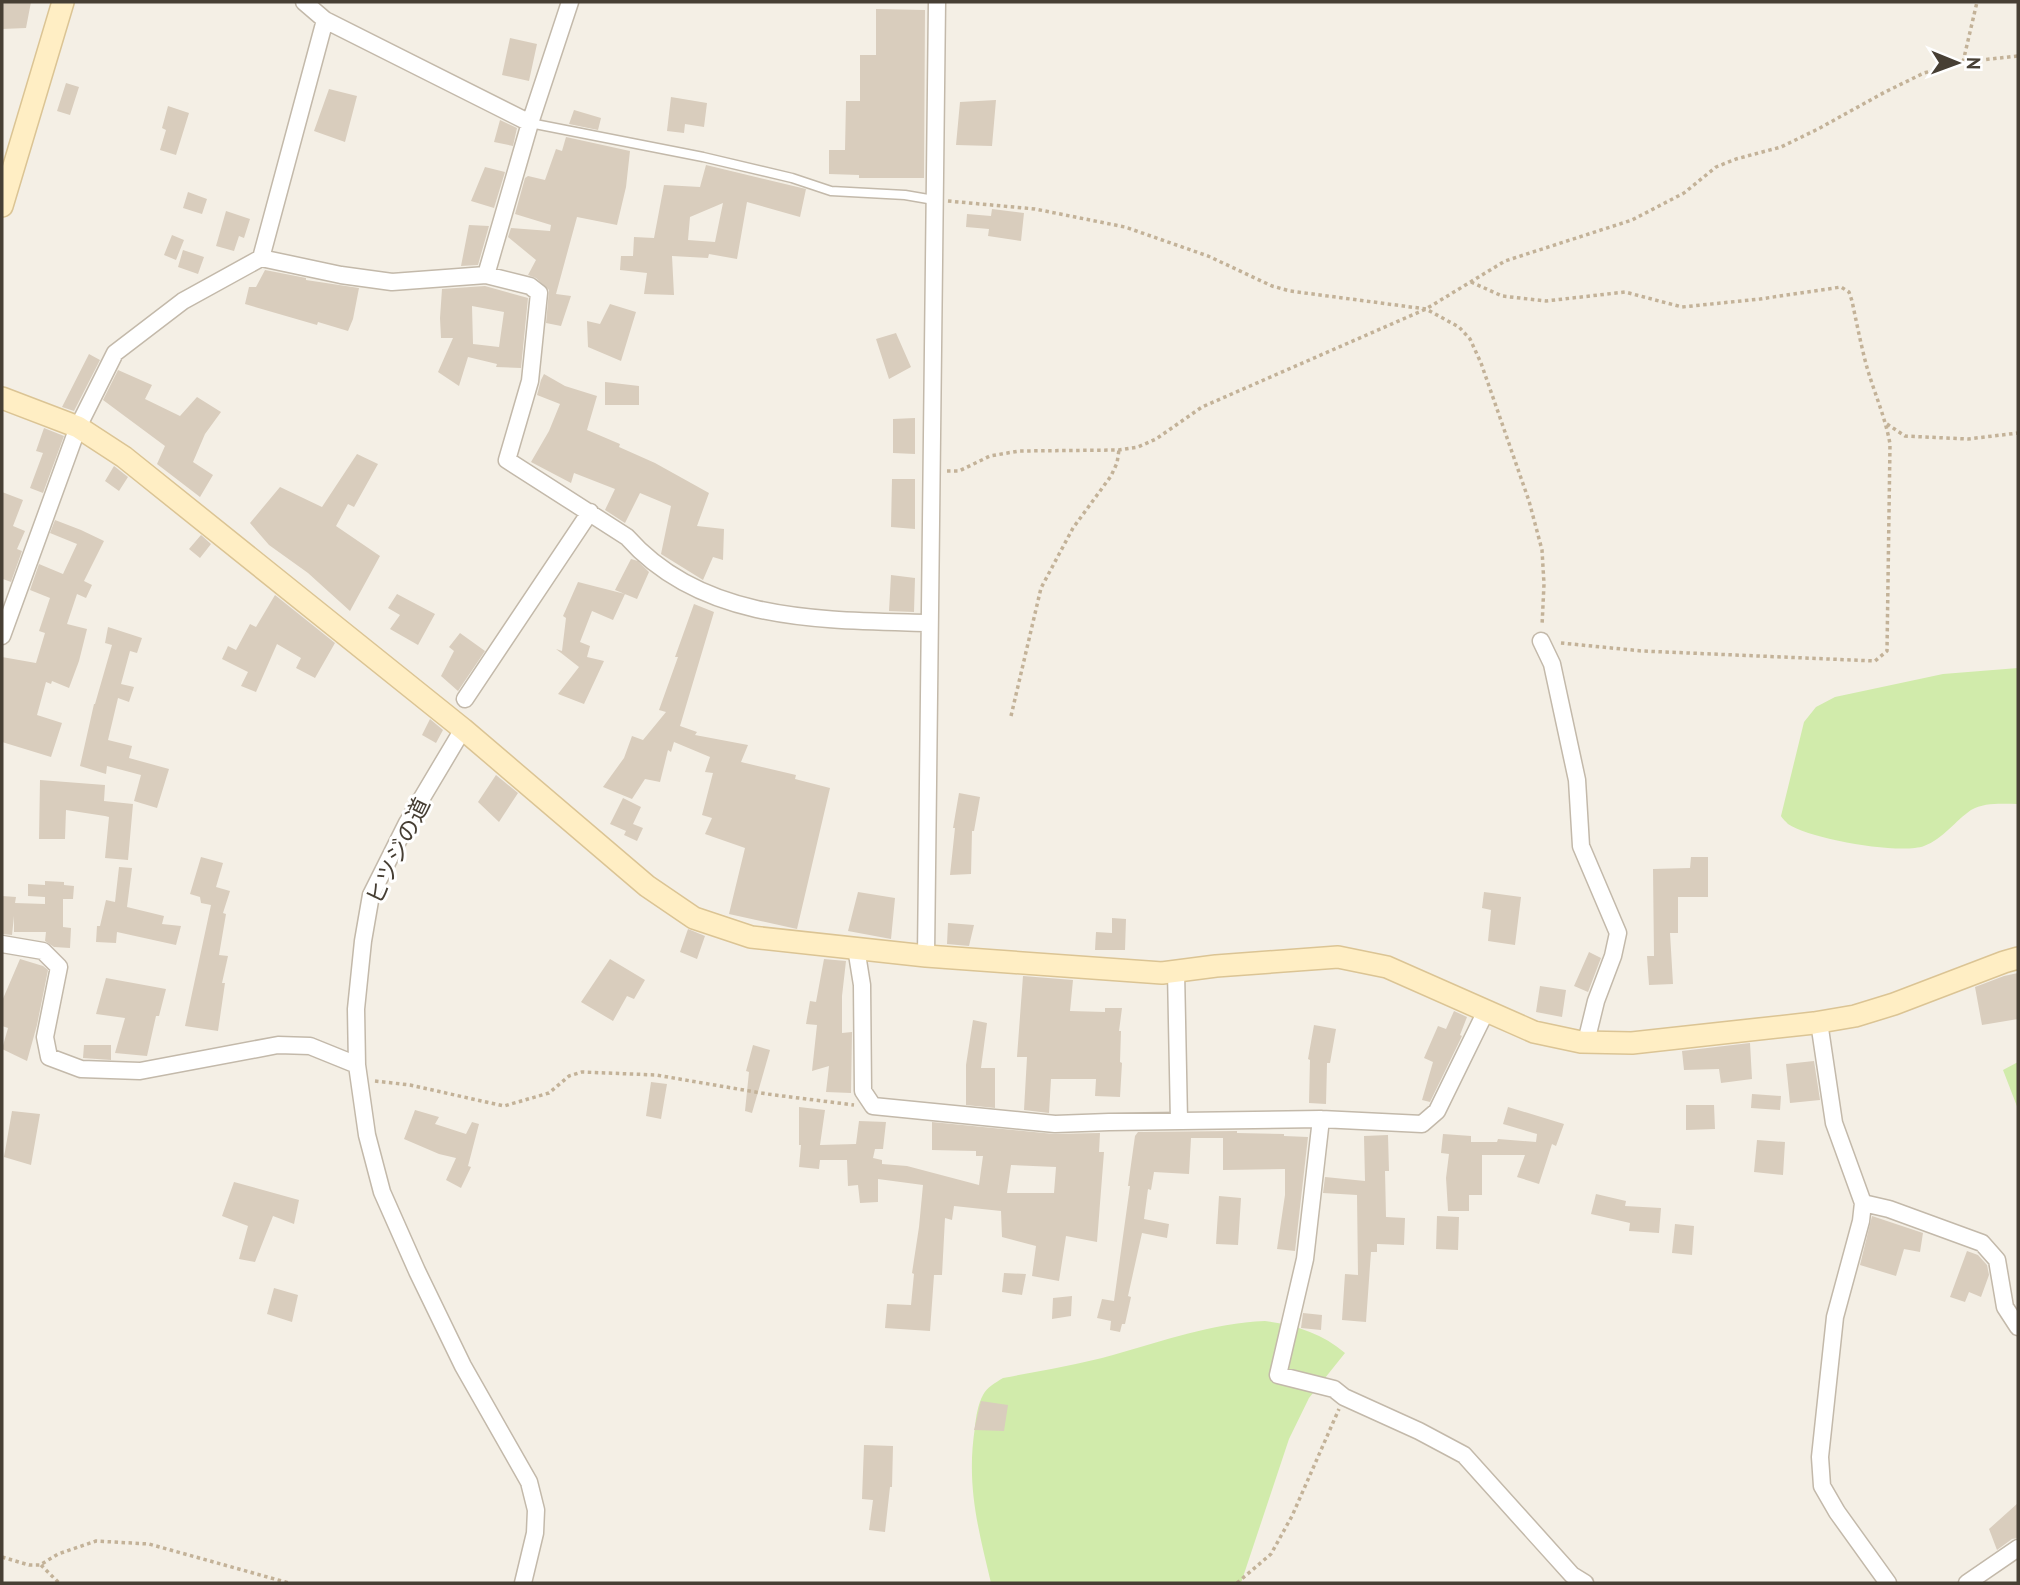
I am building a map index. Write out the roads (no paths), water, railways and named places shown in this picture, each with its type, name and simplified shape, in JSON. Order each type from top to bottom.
[{"type":"street","points":[[2,206],[14,153],[63,2]]},
{"type":"street","points":[[304,2],[325,20],[530,123]]},
{"type":"street","points":[[486,275],[530,123],[570,2]]},
{"type":"street","points":[[926,956],[937,2]]},
{"type":"street","points":[[261,258],[325,20]]},
{"type":"street","points":[[2,636],[78,427],[116,353],[183,301],[261,258],[341,275],[392,282],[486,275],[530,286],[539,293],[530,381],[507,460],[627,537],[642,554],[685,583],[732,604],[801,617],[929,623]]},
{"type":"street","points":[[2,398],[78,427],[124,457],[463,729],[647,886],[694,918],[751,937],[926,956],[1162,973],[1338,957],[1387,967],[1534,1032],[1586,1042],[1632,1042],[1855,1016],[2018,958]]},
{"type":"street","points":[[465,699],[590,512]]},
{"type":"street","points":[[1541,641],[1552,664],[1577,780],[1581,846],[1618,933],[1613,956],[1595,1001],[1586,1042]]},
{"type":"street","name":"ヒツジの道","points":[[463,729],[407,823],[371,895],[356,1009],[358,1072],[367,1135],[382,1192],[463,1366],[529,1482],[536,1510],[535,1533],[523,1583]]},
{"type":"street","points":[[2,944],[43,951],[59,967],[44,1037],[49,1057],[81,1069],[141,1071],[278,1045],[310,1046],[358,1072]]},
{"type":"street","points":[[856,948],[862,985],[863,1091],[873,1107],[1055,1124],[1321,1119],[1422,1124],[1437,1111],[1486,1011]]},
{"type":"street","points":[[1176,971],[1179,1121]]},
{"type":"street","points":[[1819,1022],[1834,1123],[1863,1203],[1861,1221],[1835,1317],[1820,1457],[1822,1486],[1837,1512],[1888,1583]]},
{"type":"street","points":[[1321,1119],[1305,1259],[1278,1375],[1334,1389],[1344,1397],[1464,1455],[1572,1574],[1585,1583]]},
{"type":"street","points":[[1863,1203],[1889,1209],[1982,1243],[1997,1260],[2006,1307],[2018,1327]]},
{"type":"street","points":[[1967,1583],[2018,1548]]},
{"type":"lane","points":[[530,123],[703,156],[792,178],[831,191],[905,195],[934,200]]}]
